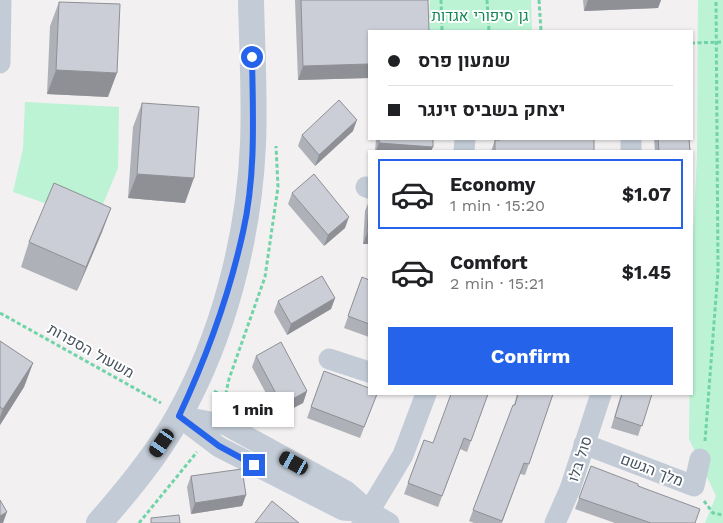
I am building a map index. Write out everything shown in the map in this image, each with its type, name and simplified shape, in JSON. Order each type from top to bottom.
[{"type":"street","points":[[0,64],[2,0]]},
{"type":"street","points":[[99,523],[142,471],[171,410],[214,336],[244,231],[252,146],[251,0]]},
{"type":"street","points":[[329,359],[368,372]]},
{"type":"street","points":[[366,518],[403,455],[426,395]]},
{"type":"street","name":"סול בלו","points":[[555,523],[570,489],[601,395]]},
{"type":"street","points":[[171,410],[219,446],[343,510],[389,523]]},
{"type":"street","name":"מלך הגשם","points":[[584,444],[694,486],[700,459]]},
{"type":"path","points":[[441,0],[442,30]]},
{"type":"path","points":[[487,0],[489,30]]},
{"type":"path","points":[[539,0],[541,30]]},
{"type":"path","points":[[700,459],[706,437],[718,271],[716,0]]},
{"type":"path","points":[[693,43],[723,42]]},
{"type":"path","name":"משעול הספרות","points":[[0,313],[171,410]]},
{"type":"path","points":[[694,486],[713,513],[723,515]]},
{"type":"green space","name":"גן סיפורי אגדות","points":[[430,0],[531,0],[532,30],[429,30]]},
{"type":"green space","points":[[698,0],[723,0],[723,523],[705,523],[716,496],[689,439],[690,395],[693,395],[693,238],[697,157]]},
{"type":"green space","points":[[25,102],[119,107],[118,168],[96,221],[13,192],[23,149]]},
{"type":"building","points":[[301,0],[428,0],[429,30],[368,30],[368,64],[303,66]]},
{"type":"building","points":[[59,2],[120,4],[117,73],[56,70]]},
{"type":"building","points":[[339,100],[357,120],[319,155],[302,135]]},
{"type":"building","points":[[142,103],[199,107],[194,178],[137,174]]},
{"type":"building","points":[[379,140],[433,140],[433,147],[379,143]]},
{"type":"building","points":[[495,140],[594,140],[594,150],[495,150]]},
{"type":"building","points":[[658,140],[689,140],[690,150],[659,150]]},
{"type":"building","points":[[314,174],[349,217],[328,235],[292,193]]},
{"type":"building","points":[[54,183],[111,208],[86,267],[29,242]]},
{"type":"building","points":[[322,276],[335,298],[291,324],[278,301]]},
{"type":"building","points":[[362,277],[368,280],[368,324],[348,316]]},
{"type":"building","points":[[0,341],[33,363],[3,409],[0,407]]},
{"type":"building","points":[[281,342],[307,391],[282,405],[256,356]]},
{"type":"building","points":[[324,371],[368,388],[368,395],[377,395],[364,427],[311,407]]},
{"type":"building","points":[[451,395],[488,395],[471,441],[464,438],[442,496],[408,483],[424,440],[433,443]]},
{"type":"building","points":[[518,395],[553,395],[529,464],[524,463],[502,521],[473,510],[513,405],[515,405]]},
{"type":"building","points":[[622,395],[652,395],[642,426],[615,417]]},
{"type":"building","points":[[591,466],[700,509],[695,523],[651,523],[579,498]]},
{"type":"building","points":[[242,469],[246,495],[195,503],[191,476]]},
{"type":"building","points":[[0,500],[7,512],[0,516]]},
{"type":"building","points":[[272,501],[299,523],[255,523]]},
{"type":"building","points":[[179,515],[180,523],[151,523],[151,518]]},
{"type":"route","points":[[252,57],[252,146],[244,231],[223,308],[207,354],[179,416],[219,446],[254,465]]}]
